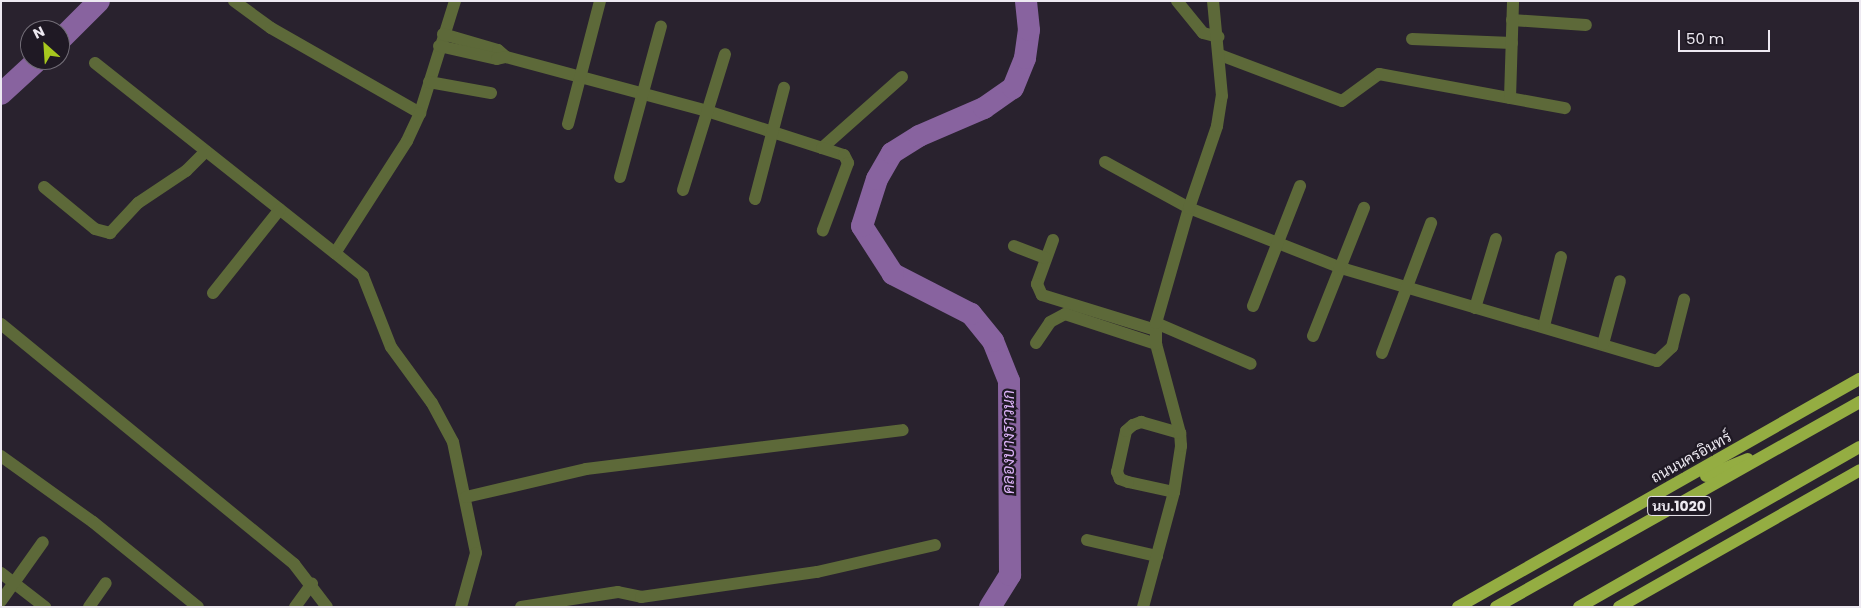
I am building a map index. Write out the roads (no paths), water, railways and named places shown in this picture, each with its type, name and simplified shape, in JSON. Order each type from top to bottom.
[{"type":"main road","name":"ถนนนครอินทร์","points":[[1458,607],[1860,379]]},
{"type":"main road","name":"นบ.1020","points":[[1496,607],[1860,402]]},
{"type":"main road","points":[[1646,501],[1794,440]]},
{"type":"main road","name":"นบ.1020","points":[[1579,607],[1860,447]]},
{"type":"main road","points":[[1619,607],[1860,470]]},
{"type":"street","points":[[234,1],[271,28],[420,113]]},
{"type":"street","points":[[335,253],[389,172],[420,113],[441,40],[455,1]]},
{"type":"street","points":[[568,124],[600,1]]},
{"type":"street","points":[[1177,1],[1203,33],[1219,37]]},
{"type":"street","points":[[1143,607],[1174,492],[1180,432],[1156,344],[1156,327],[1189,208],[1217,126],[1222,96],[1219,37],[1213,1]]},
{"type":"street","points":[[1510,98],[1513,1]]},
{"type":"street","points":[[1512,20],[1586,24]]},
{"type":"street","points":[[620,177],[661,26]]},
{"type":"street","points":[[1412,39],[1512,43]]},
{"type":"street","points":[[441,40],[498,50],[506,57],[581,75],[707,111],[844,155],[848,163],[823,230]]},
{"type":"street","points":[[683,190],[725,54]]},
{"type":"street","points":[[1220,54],[1342,101],[1379,74],[1565,108]]},
{"type":"street","points":[[95,63],[363,276],[391,347],[442,418],[454,442],[476,553],[461,607]]},
{"type":"street","points":[[822,148],[902,77]]},
{"type":"street","points":[[429,82],[491,93]]},
{"type":"street","points":[[755,199],[784,88]]},
{"type":"street","points":[[44,186],[95,229],[110,233],[138,203],[186,171],[206,151]]},
{"type":"street","points":[[1105,162],[1189,208],[1341,268],[1406,285],[1475,308],[1544,326],[1657,361],[1663,358],[1672,347],[1684,300]]},
{"type":"street","points":[[1253,306],[1300,186]]},
{"type":"street","points":[[1313,336],[1364,208]]},
{"type":"street","points":[[213,293],[280,209]]},
{"type":"street","points":[[1382,353],[1406,285],[1431,223]]},
{"type":"street","points":[[1475,308],[1496,239]]},
{"type":"street","points":[[1053,240],[1037,284],[1042,295],[1156,327],[1252,364]]},
{"type":"street","points":[[1014,246],[1045,258]]},
{"type":"street","points":[[1544,326],[1561,257]]},
{"type":"street","points":[[1603,344],[1620,282]]},
{"type":"street","points":[[1036,343],[1050,322],[1065,314],[1156,344]]},
{"type":"street","points":[[1,324],[294,564],[312,584],[327,607]]},
{"type":"street","points":[[1174,492],[1128,482],[1120,479],[1117,472],[1126,431],[1133,425],[1141,422],[1180,432]]},
{"type":"street","points":[[466,497],[586,469],[903,430]]},
{"type":"street","points":[[1,456],[92,522],[198,607]]},
{"type":"street","points":[[1087,540],[1157,556]]},
{"type":"street","points":[[1,601],[43,542]]},
{"type":"street","points":[[521,607],[618,592],[642,597],[817,572],[934,545]]},
{"type":"street","points":[[1,573],[44,607]]},
{"type":"street","points":[[89,607],[106,583]]},
{"type":"street","points":[[294,607],[312,584]]},
{"type":"waterway","points":[[70,30],[99,1]]},
{"type":"waterway","name":"คลองบางราวนก","points":[[990,607],[1010,575],[1009,381],[993,341],[971,314],[893,274],[862,226],[877,179],[892,153],[919,136],[984,108],[1013,88],[1025,58],[1029,30],[1026,1]]},
{"type":"waterway","points":[[1,94],[27,70]]}]
